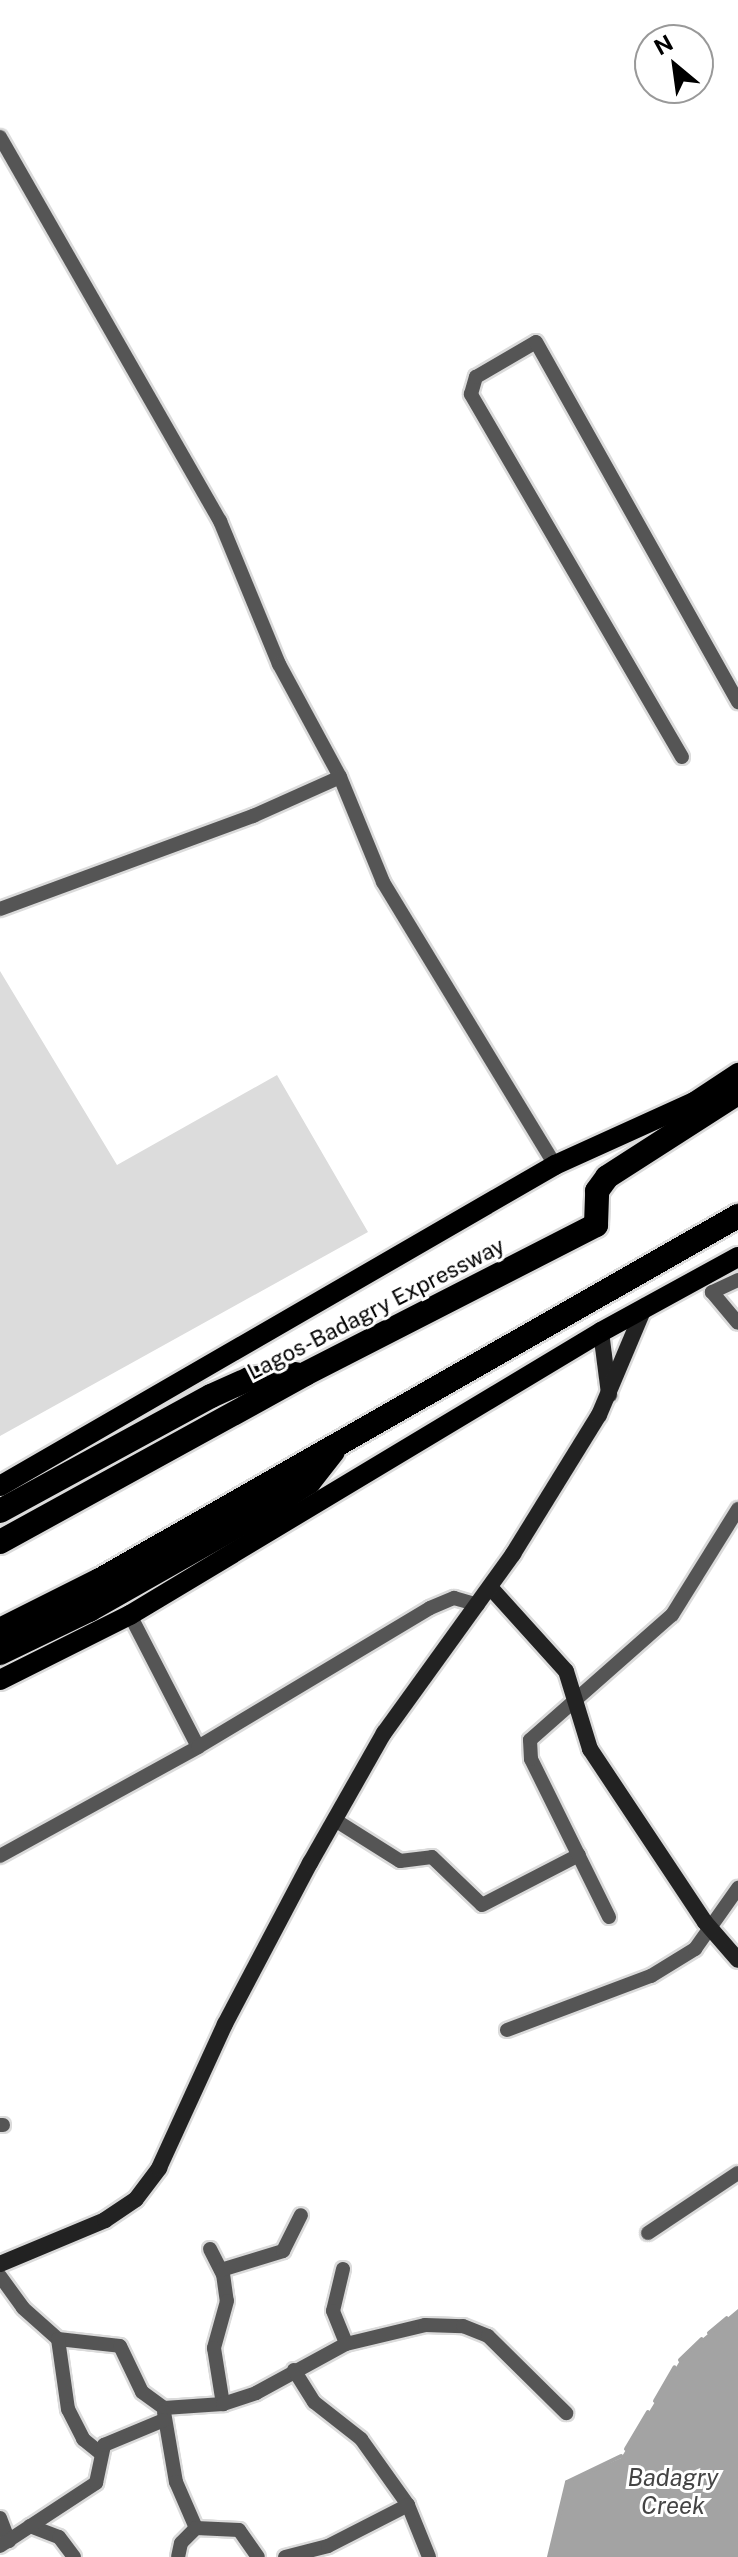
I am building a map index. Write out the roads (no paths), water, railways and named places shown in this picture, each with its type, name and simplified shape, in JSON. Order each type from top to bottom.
[{"type":"highway","name":"Lagos-Badagry Expressway","points":[[0,1542],[305,1374],[596,1225],[597,1191],[607,1177],[738,1093]]},
{"type":"highway","points":[[0,1630],[100,1580],[738,1216]]},
{"type":"highway","points":[[0,1511],[236,1384],[271,1375],[305,1374]]},
{"type":"highway","points":[[0,1653],[89,1610],[309,1482],[325,1467],[336,1444]]},
{"type":"main road","name":"Lagos-Badagry Expressway","points":[[0,1486],[555,1165],[694,1102],[738,1073]]},
{"type":"main road","points":[[0,1680],[130,1615],[645,1306],[738,1257]]},
{"type":"main road","points":[[0,2264],[105,2220],[136,2199],[173,2145],[225,2024],[335,1820],[384,1733],[478,1605],[609,1396],[645,1306]]},
{"type":"main road","points":[[601,1332],[609,1396]]},
{"type":"main road","points":[[490,1587],[566,1671],[573,1703],[590,1749],[712,1930],[738,1960]]},
{"type":"street","points":[[0,137],[220,521],[279,664],[340,777],[383,882],[555,1165]]},
{"type":"street","points":[[682,757],[471,394],[476,377],[536,342],[738,702]]},
{"type":"street","points":[[0,909],[253,816],[340,777]]},
{"type":"street","points":[[738,1280],[712,1292],[738,1323]]},
{"type":"street","points":[[609,1917],[528,1748],[530,1740],[672,1615],[738,1509]]},
{"type":"street","points":[[0,1856],[198,1747],[430,1608],[454,1598],[478,1605]]},
{"type":"street","points":[[130,1615],[198,1747]]},
{"type":"street","points":[[335,1820],[400,1861],[432,1857],[482,1905],[579,1855]]},
{"type":"street","points":[[507,2030],[651,1976],[695,1949],[712,1930],[738,1888]]},
{"type":"street","points":[[648,2233],[738,2173]]},
{"type":"street","points":[[221,2270],[283,2251],[301,2215]]},
{"type":"street","points":[[210,2249],[221,2270],[227,2310],[214,2348],[223,2404]]},
{"type":"street","points":[[343,2269],[333,2311],[346,2344]]},
{"type":"street","points":[[0,2276],[23,2308],[58,2339],[68,2381],[68,2409],[83,2439],[100,2453]]},
{"type":"street","points":[[0,2518],[5,2544],[96,2483],[100,2453],[112,2440],[164,2414],[223,2404],[256,2393],[346,2344],[425,2325],[463,2326],[488,2336],[566,2413]]},
{"type":"street","points":[[58,2339],[120,2346],[142,2392],[164,2414],[176,2482],[196,2528]]},
{"type":"street","points":[[294,2370],[314,2402],[361,2439],[408,2505],[429,2557]]},
{"type":"street","points":[[285,2557],[328,2546],[408,2505]]},
{"type":"street","points":[[30,2526],[59,2537],[74,2557]]},
{"type":"street","points":[[178,2557],[181,2543],[196,2528],[239,2530],[258,2557]]},
{"type":"water","name":"Badagry Creek","points":[[738,2309],[738,2557],[549,2557],[567,2482],[621,2458],[684,2354]]},
{"type":"waterway","points":[[709,2333],[727,2318]]},
{"type":"waterway","points":[[680,2360],[702,2339]]},
{"type":"waterway","points":[[655,2401],[675,2367]]},
{"type":"waterway","points":[[626,2449],[648,2412]]},
{"type":"waterway","points":[[549,2557],[567,2482],[621,2456]]}]
